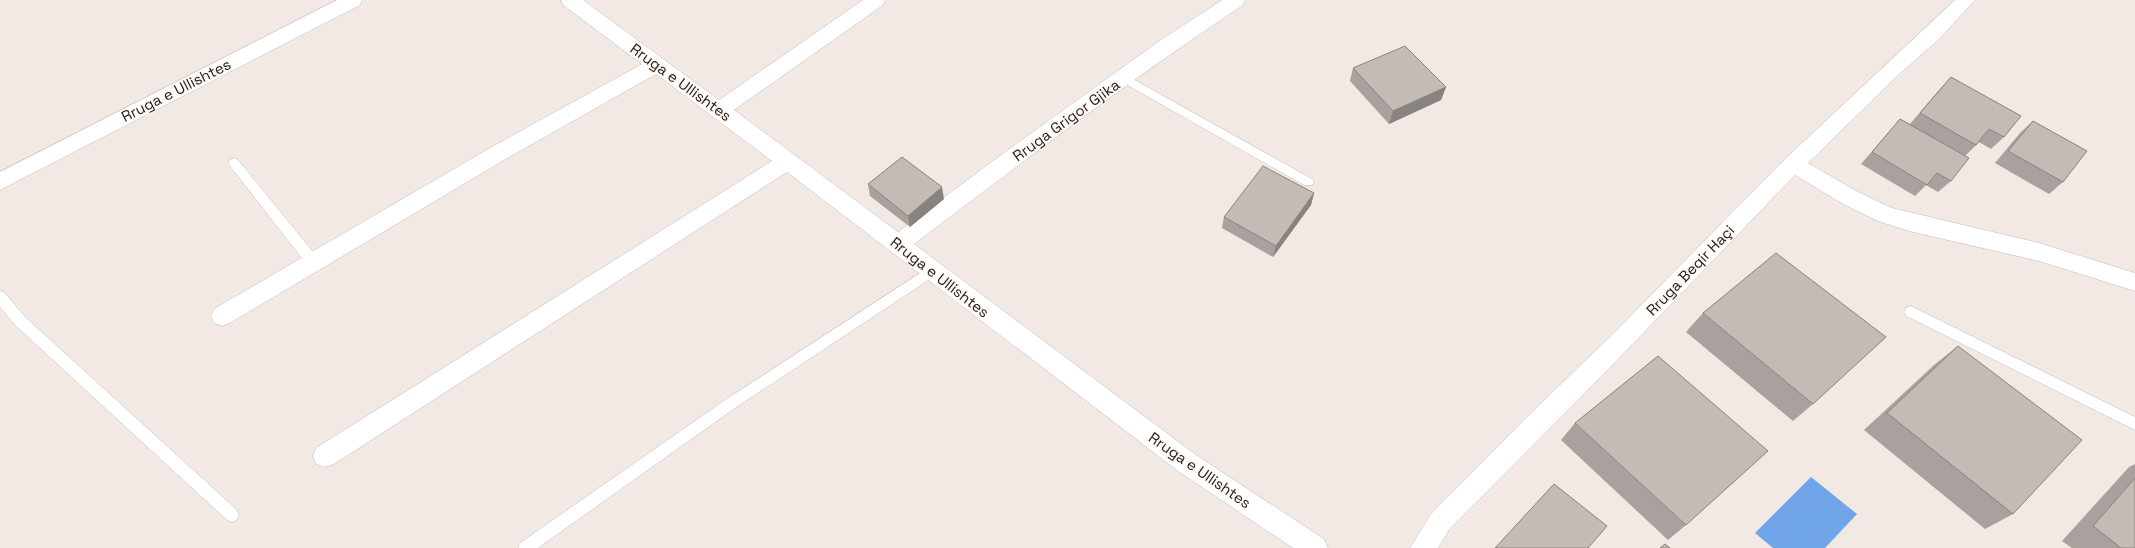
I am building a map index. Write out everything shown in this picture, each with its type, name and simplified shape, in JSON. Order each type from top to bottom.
[{"type":"street","name":"Rruga e Ullishtes","points":[[0,182],[107,125],[353,0]]},
{"type":"street","name":"Rruga e Ullishtes","points":[[570,0],[899,244],[931,271],[1187,463],[1315,548]]},
{"type":"street","points":[[719,110],[876,0]]},
{"type":"street","name":"Rruga Grigor Gjika","points":[[899,244],[1004,164],[1165,47],[1236,0]]},
{"type":"street","name":"Rruga Beqir Haçi","points":[[1423,548],[1440,522],[1543,417],[1618,344],[1793,164],[1890,71],[1932,34],[1966,0]]},
{"type":"street","points":[[222,316],[497,154],[656,64]]},
{"type":"street","points":[[324,456],[424,392],[548,316],[788,161]]},
{"type":"street","points":[[1793,164],[1866,206],[1885,214],[1912,223],[1981,238],[2108,272],[2135,282]]},
{"type":"lane","points":[[1124,78],[1308,182]]},
{"type":"lane","points":[[234,163],[313,262]]},
{"type":"lane","points":[[525,548],[730,404],[931,271]]},
{"type":"lane","points":[[0,297],[20,321],[232,515]]},
{"type":"lane","points":[[1911,312],[2135,424]]},
{"type":"water","points":[[1811,477],[1857,514],[1825,548],[1773,548],[1755,533]]},
{"type":"building","points":[[1405,46],[1446,87],[1393,111],[1353,68]]},
{"type":"building","points":[[1951,77],[2021,116],[2004,137],[1989,129],[1976,145],[1920,113]]},
{"type":"building","points":[[1900,119],[1969,158],[1951,181],[1937,173],[1927,185],[1872,152]]},
{"type":"building","points":[[2033,121],[2087,151],[2063,182],[2008,151]]},
{"type":"building","points":[[902,157],[942,187],[908,216],[868,184]]},
{"type":"building","points":[[1263,166],[1314,193],[1276,246],[1224,217]]},
{"type":"building","points":[[1776,253],[1886,337],[1813,404],[1703,313]]},
{"type":"building","points":[[1958,346],[2082,440],[2013,514],[1887,413]]},
{"type":"building","points":[[1658,356],[1768,451],[1686,525],[1575,423]]},
{"type":"building","points":[[2135,478],[2135,548],[2121,548],[2093,526]]},
{"type":"building","points":[[1554,484],[1607,526],[1588,548],[1495,548]]},
{"type":"building","points":[[1665,544],[1670,548],[1660,548]]}]
